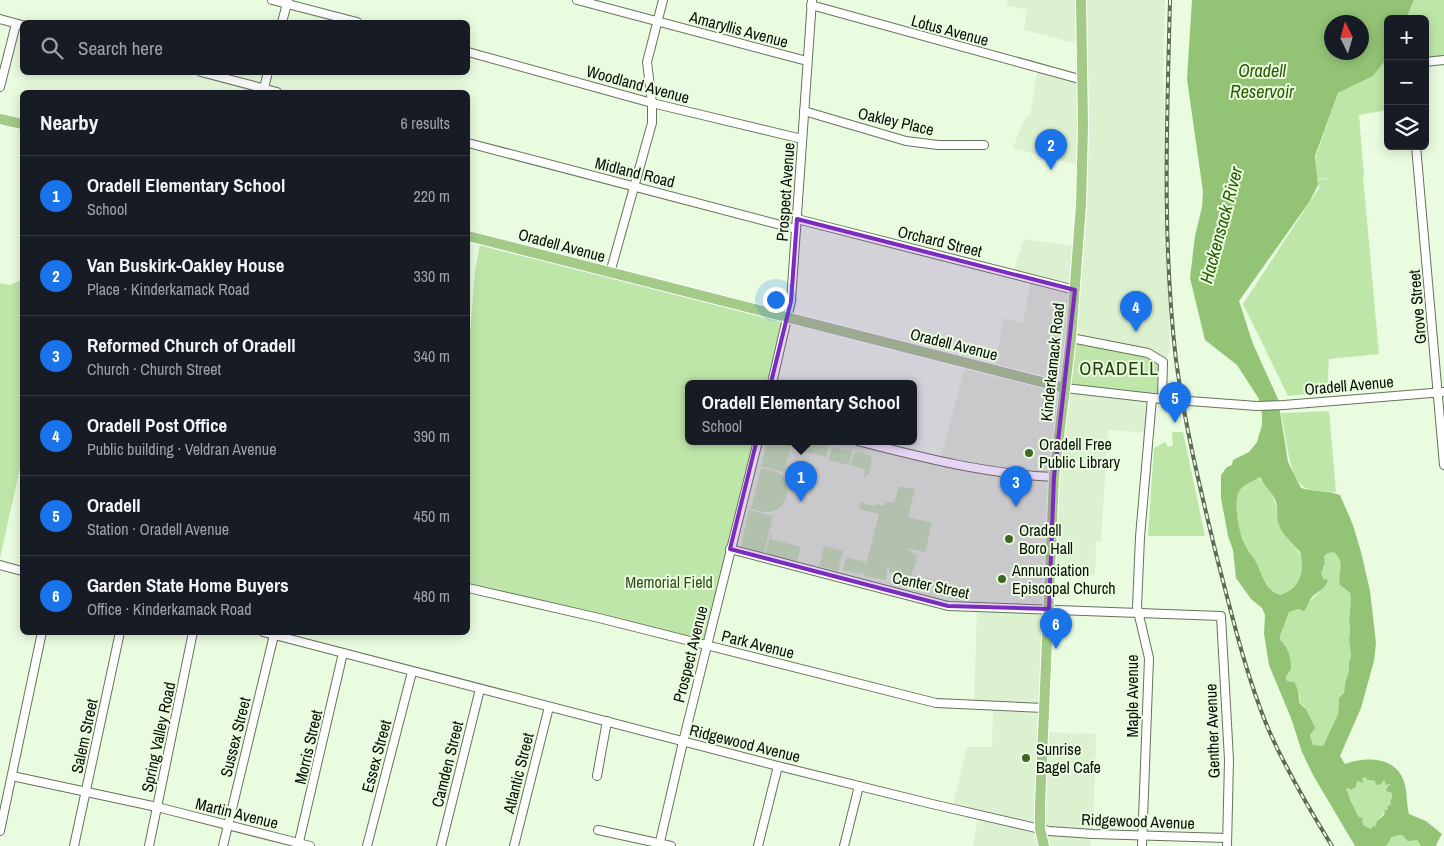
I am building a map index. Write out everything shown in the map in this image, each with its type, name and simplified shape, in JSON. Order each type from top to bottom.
[{"type":"main road","name":"Kinderkamack Road","points":[[1044,846],[1040,829],[1054,477],[1071,338],[1082,175],[1083,80],[1080,0]]},
{"type":"main road","points":[[0,119],[20,124]]},
{"type":"main road","name":"Oradell Avenue","points":[[470,237],[1065,388]]},
{"type":"street","points":[[272,0],[287,2],[350,20]]},
{"type":"street","name":"Amaryllis Avenue","points":[[577,0],[807,61]]},
{"type":"street","points":[[610,273],[652,123],[652,103],[647,62],[663,0]]},
{"type":"street","points":[[282,20],[287,2]]},
{"type":"street","name":"Lotus Avenue","points":[[811,3],[1083,80]]},
{"type":"street","name":"Prospect Avenue","points":[[773,380],[791,301],[811,3]]},
{"type":"street","points":[[0,19],[19,24],[0,87]]},
{"type":"street","name":"Woodland Avenue","points":[[470,53],[652,103],[802,139]]},
{"type":"street","points":[[1429,62],[1444,60]]},
{"type":"street","points":[[211,75],[261,90]]},
{"type":"street","points":[[264,90],[267,75]]},
{"type":"street","name":"Oakley Place","points":[[804,111],[906,140],[938,145],[984,145]]},
{"type":"street","name":"Midland Road","points":[[470,144],[796,229]]},
{"type":"street","name":"Grove Street","points":[[1416,150],[1441,392],[1444,465]]},
{"type":"street","name":"Orchard Street","points":[[797,219],[1075,290]]},
{"type":"street","points":[[1071,338],[1148,353],[1163,362],[1162,399]]},
{"type":"street","name":"Oradell Avenue","points":[[1065,388],[1162,399],[1258,406],[1441,392]]},
{"type":"street","name":"Maple Avenue","points":[[1142,846],[1149,658],[1137,607],[1140,537],[1152,398]]},
{"type":"street","name":"Prospect Avenue","points":[[660,845],[683,742],[757,445]]},
{"type":"street","points":[[874,445],[965,467],[1020,475],[1054,477]]},
{"type":"street","name":"Center Street","points":[[730,549],[948,606],[1221,616]]},
{"type":"street","points":[[0,565],[20,570]]},
{"type":"street","name":"Park Avenue","points":[[470,588],[707,645],[936,703],[1044,708]]},
{"type":"street","name":"Genther Avenue","points":[[1221,616],[1229,760],[1227,842]]},
{"type":"street","points":[[0,831],[41,635]]},
{"type":"street","name":"Salem Street","points":[[74,846],[119,635]]},
{"type":"street","name":"Spring Valley Road","points":[[149,846],[192,635]]},
{"type":"street","name":"Ridgewood Avenue","points":[[274,635],[683,742],[1040,829],[1070,833],[1142,835],[1227,842]]},
{"type":"street","name":"Sussex Street","points":[[223,846],[274,635]]},
{"type":"street","name":"Morris Street","points":[[299,845],[344,654]]},
{"type":"street","name":"Essex Street","points":[[367,846],[412,672]]},
{"type":"street","name":"Camden Street","points":[[441,846],[480,689]]},
{"type":"street","name":"Atlantic Street","points":[[514,846],[549,707]]},
{"type":"street","points":[[597,776],[607,722]]},
{"type":"street","points":[[758,846],[778,766]]},
{"type":"street","name":"Martin Avenue","points":[[12,776],[157,807],[228,824],[299,845],[310,846]]},
{"type":"street","points":[[844,846],[859,786]]},
{"type":"street","points":[[598,830],[671,846]]},
{"type":"highlighted area","points":[[797,219],[1075,290],[1054,477],[1049,609],[948,606],[730,549],[791,301]]},
{"type":"shaded area","points":[[1007,0],[1165,0],[1163,68],[1170,351],[1163,362],[1152,398],[1149,433],[1108,430],[1101,541],[1096,541],[1095,575],[1050,574],[1043,732],[1096,734],[1093,834],[1088,834],[1091,846],[973,846],[979,814],[952,809],[967,747],[992,747],[993,706],[974,705],[977,608],[948,606],[730,549],[757,445],[874,445],[940,462],[966,362],[994,369],[1004,318],[1023,323],[1031,279],[1012,274],[1024,239],[1078,247],[1082,166],[1013,148],[1024,120],[1030,115],[1038,68],[1082,80],[1082,45],[1024,30],[1027,10],[1006,5]]},
{"type":"green space","points":[[1414,0],[1444,0],[1444,60],[1429,62],[1429,15],[1408,15]]},
{"type":"green space","points":[[1384,62],[1384,111],[1359,115],[1379,354],[1329,359],[1327,392],[1288,396],[1243,304],[1319,188],[1317,180],[1332,178],[1317,179],[1316,156],[1338,93],[1373,76]]},
{"type":"green space","name":"Memorial Field","points":[[481,239],[787,317],[773,380],[685,380],[685,445],[757,445],[707,645],[470,588],[470,333],[475,271]]},
{"type":"green space","points":[[20,281],[20,468],[0,558],[0,283],[10,285]]},
{"type":"green space","points":[[1071,338],[1148,353],[1163,362],[1162,399],[1065,388]]},
{"type":"green space","points":[[1329,411],[1336,492],[1311,490],[1299,482],[1291,465],[1281,413]]},
{"type":"green space","points":[[1172,432],[1183,432],[1205,536],[1148,536],[1154,448],[1165,442],[1168,447],[1173,445]]},
{"type":"green space","points":[[766,445],[791,445],[784,472],[761,466]]},
{"type":"green space","points":[[793,445],[829,445],[826,457],[792,448]]},
{"type":"green space","points":[[832,447],[851,451],[849,465],[828,460]]},
{"type":"green space","points":[[857,452],[872,457],[869,474],[864,477],[865,469],[851,465],[854,454]]},
{"type":"green space","points":[[761,468],[780,474],[785,479],[787,485],[786,498],[783,504],[773,511],[762,512],[751,508]]},
{"type":"green space","points":[[1259,477],[1272,493],[1277,509],[1301,557],[1303,570],[1299,582],[1280,595],[1270,589],[1263,579],[1242,539],[1238,523],[1238,493]]},
{"type":"green space","points":[[899,486],[915,489],[908,517],[932,523],[925,552],[907,548],[916,555],[916,561],[909,577],[889,572],[888,561],[886,580],[863,576],[879,514],[859,509],[860,502],[874,506],[877,504],[884,506],[886,501],[894,503]]},
{"type":"green space","points":[[749,510],[773,516],[764,553],[741,546]]},
{"type":"green space","points":[[770,535],[772,535],[771,539],[801,547],[797,561],[765,554]]},
{"type":"green space","points":[[824,546],[843,551],[838,571],[819,566]]},
{"type":"green space","points":[[1334,552],[1340,563],[1341,584],[1350,593],[1349,640],[1351,656],[1344,693],[1338,705],[1338,714],[1323,746],[1313,745],[1308,713],[1304,706],[1299,703],[1300,695],[1294,682],[1287,681],[1286,678],[1290,667],[1289,658],[1285,646],[1280,640],[1280,636],[1289,612],[1296,609],[1300,610],[1325,584],[1327,580],[1321,574],[1325,564],[1324,557],[1326,554]]},
{"type":"green space","points":[[846,557],[866,562],[863,574],[843,570]]},
{"type":"green space","points":[[1366,776],[1369,781],[1372,780],[1378,784],[1384,780],[1386,785],[1391,784],[1387,787],[1386,791],[1392,793],[1391,804],[1377,821],[1375,827],[1371,829],[1362,825],[1362,817],[1355,818],[1351,815],[1350,798],[1346,789],[1351,790],[1356,787],[1357,781],[1364,783],[1362,778]]},
{"type":"green space","points":[[1402,835],[1417,840],[1421,846],[1385,846],[1393,836]]},
{"type":"water","name":"Oradell Reservoir","points":[[1192,0],[1414,0],[1408,15],[1384,15],[1384,62],[1373,76],[1338,93],[1315,156],[1318,185],[1310,201],[1239,301],[1253,344],[1278,399],[1288,462],[1301,488],[1340,495],[1353,525],[1370,591],[1376,643],[1374,661],[1361,708],[1340,756],[1345,764],[1361,760],[1378,760],[1386,762],[1399,771],[1405,783],[1409,814],[1426,821],[1442,834],[1437,846],[1421,846],[1417,840],[1408,841],[1402,835],[1393,836],[1385,846],[1355,846],[1313,775],[1302,752],[1291,718],[1269,665],[1264,634],[1265,615],[1262,608],[1251,599],[1236,578],[1233,550],[1228,536],[1221,498],[1221,475],[1227,467],[1232,465],[1233,460],[1249,452],[1257,442],[1262,425],[1262,415],[1259,399],[1237,365],[1205,340],[1190,278],[1203,192],[1187,79]],"holes":[[[1259,477],[1275,499],[1279,526],[1300,552],[1302,566],[1300,578],[1293,588],[1280,595],[1270,590],[1267,586],[1256,562],[1244,543],[1239,526],[1237,511],[1239,491]],[[1334,552],[1340,560],[1340,585],[1350,593],[1349,640],[1351,656],[1344,693],[1339,698],[1338,714],[1323,746],[1313,745],[1310,735],[1315,728],[1306,709],[1299,703],[1297,687],[1294,682],[1287,681],[1286,678],[1291,668],[1290,659],[1287,648],[1280,640],[1280,636],[1289,612],[1298,609],[1304,611],[1312,598],[1327,583],[1328,580],[1324,579],[1321,574],[1325,563],[1324,557],[1326,554]],[[1365,777],[1368,780],[1375,781],[1376,785],[1381,784],[1384,780],[1386,785],[1391,784],[1387,787],[1386,791],[1392,793],[1391,804],[1385,810],[1384,815],[1377,821],[1375,827],[1373,826],[1371,829],[1363,825],[1362,817],[1355,818],[1351,815],[1350,798],[1346,789],[1351,790],[1356,787],[1357,781],[1364,783],[1362,779]]]},
{"type":"waterway","name":"Hackensack River","points":[[1343,798],[1367,846]]},
{"type":"railway","points":[[1170,0],[1167,225],[1176,360],[1184,410],[1217,558],[1239,643],[1259,706],[1281,757],[1332,846]]},
{"type":"place","name":"Van Buskirk-Oakley House","points":[[1051,170]]},
{"type":"place","name":"Oradell Post Office","points":[[1136,332]]},
{"type":"place","name":"Oradell","points":[[1175,423]]},
{"type":"place","name":"Oradell Free Public Library","points":[[1029,453]]},
{"type":"place","name":"Oradell Elementary School","points":[[801,502]]},
{"type":"place","name":"Reformed Church of Oradell","points":[[1016,507]]},
{"type":"place","name":"Oradell Boro Hall","points":[[1009,539]]},
{"type":"place","name":"Annunciation Episcopal Church","points":[[1002,579]]},
{"type":"place","name":"Garden State Home Buyers","points":[[1056,649]]},
{"type":"place","name":"Sunrise Bagel Cafe","points":[[1026,758]]},
{"type":"district","name":"ORADELL","points":[[1119,368]]}]
